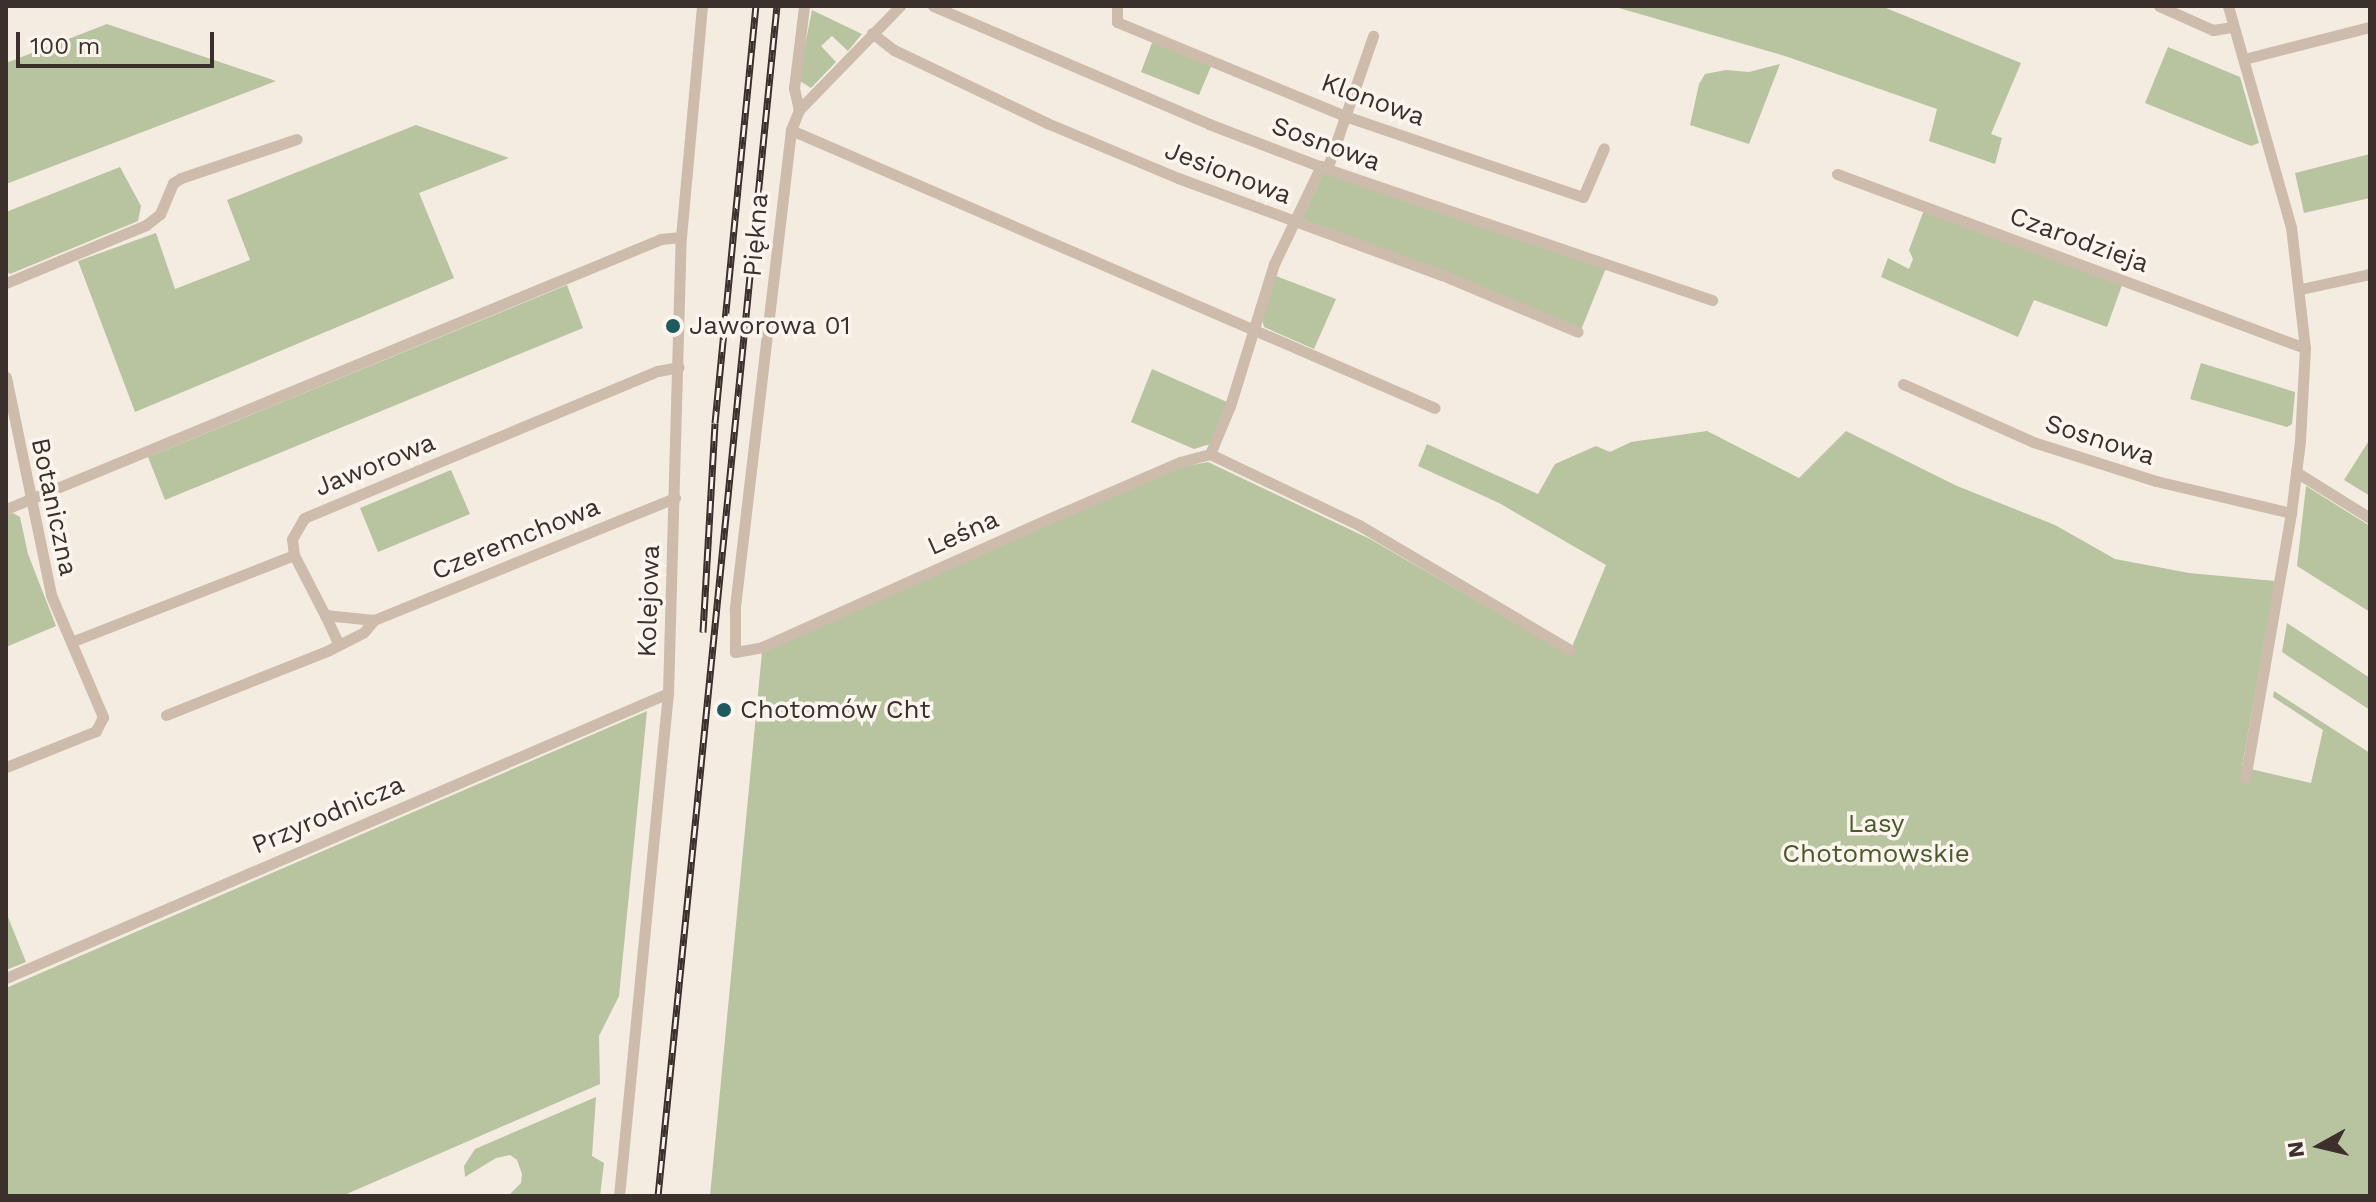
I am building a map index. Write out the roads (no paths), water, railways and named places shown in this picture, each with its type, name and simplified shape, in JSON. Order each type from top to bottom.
[{"type":"street","name":"Kolejowa","points":[[619,1196],[668,693],[681,237],[702,6]]},
{"type":"street","points":[[799,110],[794,88],[804,6]]},
{"type":"street","name":"Piękna","points":[[735,652],[735,610],[791,130],[799,110],[900,6]]},
{"type":"street","name":"Sosnowa","points":[[933,6],[1209,124],[1324,168],[1712,300]]},
{"type":"street","name":"Klonowa","points":[[1117,6],[1117,22],[1345,116],[1583,197],[1604,148]]},
{"type":"street","points":[[2159,6],[2213,30],[2233,27]]},
{"type":"street","points":[[2228,6],[2283,193],[2301,289],[2305,348],[2291,513],[2245,778]]},
{"type":"street","points":[[2244,59],[2370,27]]},
{"type":"street","name":"Jesionowa","points":[[872,33],[894,50],[1047,123],[1295,223],[1442,275],[1578,332]]},
{"type":"street","points":[[1373,36],[1324,168],[1274,264],[1230,406],[1210,454],[1359,525],[1570,650]]},
{"type":"street","points":[[791,130],[1435,408]]},
{"type":"street","points":[[6,283],[146,225],[160,214],[173,183],[181,178],[297,139]]},
{"type":"street","name":"Czarodzieja","points":[[1837,174],[2305,348]]},
{"type":"street","points":[[6,509],[661,239],[681,237]]},
{"type":"street","points":[[2301,289],[2370,274]]},
{"type":"street","name":"Jaworowa","points":[[294,555],[292,539],[304,518],[658,371],[679,367]]},
{"type":"street","name":"Botaniczna","points":[[6,377],[51,595],[97,697],[103,723],[96,731],[6,767]]},
{"type":"street","name":"Sosnowa","points":[[1903,384],[2033,442],[2156,481],[2291,513]]},
{"type":"street","name":"Leśna","points":[[735,652],[762,647],[1180,462],[1210,454]]},
{"type":"street","points":[[2296,472],[2370,518]]},
{"type":"street","name":"Czeremchowa","points":[[325,615],[374,620],[675,498]]},
{"type":"street","points":[[71,642],[294,555],[339,645]]},
{"type":"street","name":"Czeremchowa","points":[[166,715],[339,645],[364,632],[374,620]]},
{"type":"street","name":"Przyrodnicza","points":[[6,978],[668,693]]},
{"type":"railway","points":[[703,632],[715,423],[756,6]]},
{"type":"railway","points":[[658,1196],[777,6]]},
{"type":"place","name":"Jaworowa 01","points":[[673,326]]},
{"type":"place","name":"Chotomów Cht","points":[[724,710]]},
{"type":"park label","name":"Lasy Chotomowskie","points":[[1876,839]]}]
